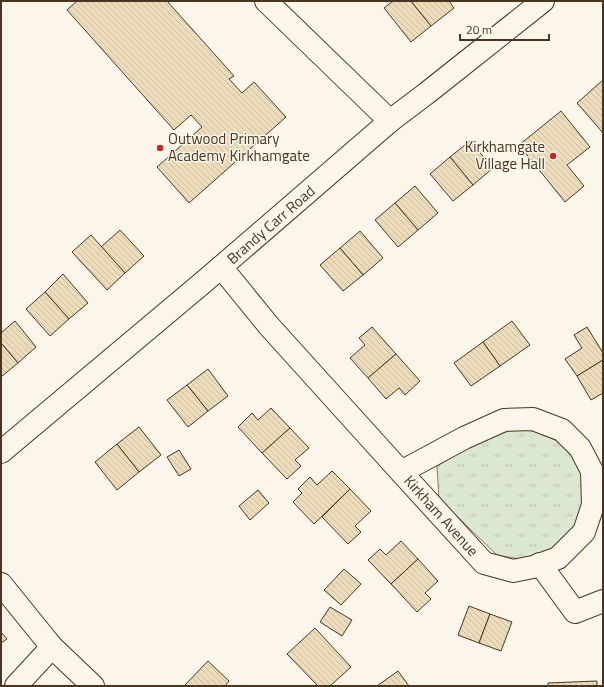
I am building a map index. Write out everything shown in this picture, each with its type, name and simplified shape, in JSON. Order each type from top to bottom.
[{"type":"street","points":[[266,1],[390,121]]},
{"type":"street","name":"Brandy Carr Road","points":[[1,452],[221,267],[390,121],[543,1]]},
{"type":"street","name":"Kirkham Avenue","points":[[221,267],[269,326],[401,472],[484,562],[513,571],[533,567],[558,558],[584,532],[593,505],[592,471],[580,448],[562,430],[533,419],[504,420],[464,438],[401,472]]},
{"type":"street","points":[[540,564],[575,612],[603,601]]},
{"type":"street","points":[[1,584],[52,646],[93,686]]},
{"type":"street","points":[[16,686],[52,646]]},
{"type":"green space","points":[[520,428],[540,433],[559,442],[576,461],[583,478],[584,500],[580,518],[567,538],[546,552],[520,559],[497,555],[439,499],[437,466],[487,439]]},
{"type":"building","points":[[77,1],[167,1],[234,76],[229,79],[242,93],[254,82],[286,117],[189,203],[157,167],[202,127],[191,115],[174,130],[67,10]]},
{"type":"building","points":[[393,1],[411,1],[431,26],[411,42],[384,8]]},
{"type":"building","points":[[411,1],[449,1],[454,8],[431,26]]},
{"type":"building","points":[[603,80],[603,133],[577,103]]},
{"type":"building","name":"Kirkhamgate Village Hall","points":[[561,111],[590,147],[567,165],[584,186],[565,202],[519,145]]},
{"type":"building","points":[[470,141],[493,168],[473,185],[450,157]]},
{"type":"building","points":[[450,157],[473,185],[453,201],[430,174]]},
{"type":"building","points":[[415,186],[438,213],[418,230],[395,203]]},
{"type":"building","points":[[395,203],[418,230],[398,247],[375,220]]},
{"type":"building","points":[[120,230],[144,256],[125,273],[101,247]]},
{"type":"building","points":[[360,231],[383,258],[363,275],[340,248]]},
{"type":"building","points":[[91,235],[125,273],[107,290],[72,252]]},
{"type":"building","points":[[340,248],[363,275],[343,291],[320,265]]},
{"type":"building","points":[[63,274],[88,303],[69,319],[45,292]]},
{"type":"building","points":[[45,292],[69,319],[50,336],[26,309]]},
{"type":"building","points":[[15,321],[36,347],[18,363],[1,343],[1,333]]},
{"type":"building","points":[[512,321],[530,345],[500,366],[483,342]]},
{"type":"building","points":[[372,327],[396,354],[368,378],[350,358],[365,345],[359,338]]},
{"type":"building","points":[[587,327],[603,353],[603,360],[577,376],[565,359],[582,348],[574,335]]},
{"type":"building","points":[[483,342],[500,366],[471,386],[454,363]]},
{"type":"building","points":[[1,343],[18,363],[1,377]]},
{"type":"building","points":[[396,354],[420,381],[405,395],[399,388],[386,399],[368,378]]},
{"type":"building","points":[[603,360],[603,393],[591,400],[577,376]]},
{"type":"building","points":[[208,369],[228,396],[208,411],[187,385]]},
{"type":"building","points":[[187,385],[208,411],[188,427],[167,400]]},
{"type":"building","points":[[271,408],[290,428],[262,453],[238,427],[252,413],[258,420]]},
{"type":"building","points":[[139,427],[161,455],[139,472],[117,444]]},
{"type":"building","points":[[290,428],[309,448],[295,460],[301,466],[287,479],[262,453]]},
{"type":"building","points":[[117,444],[139,472],[117,490],[95,462]]},
{"type":"building","points":[[179,450],[191,469],[179,476],[167,457]]},
{"type":"building","points":[[332,471],[350,489],[314,524],[293,502],[302,493],[298,489],[310,477],[317,485]]},
{"type":"building","points":[[350,489],[371,511],[355,526],[361,532],[348,544],[322,517]]},
{"type":"building","points":[[258,490],[269,503],[250,520],[239,506]]},
{"type":"building","points":[[401,541],[418,559],[391,584],[368,560],[380,549],[386,555]]},
{"type":"building","points":[[418,559],[438,581],[425,593],[431,599],[417,612],[391,584]]},
{"type":"building","points":[[344,569],[361,584],[341,605],[324,590]]},
{"type":"building","points":[[469,606],[490,614],[479,643],[458,635]]},
{"type":"building","points":[[330,607],[352,620],[342,636],[320,622]]},
{"type":"building","points":[[490,614],[512,622],[501,651],[479,643]]},
{"type":"building","points":[[315,628],[351,667],[330,686],[318,686],[287,654]]},
{"type":"building","points":[[1,632],[7,639],[1,643]]},
{"type":"building","points":[[208,661],[229,681],[225,686],[184,686]]},
{"type":"building","points":[[398,671],[409,686],[377,686]]},
{"type":"building","points":[[597,681],[597,686],[548,686],[548,683]]},
{"type":"place","name":"Outwood Primary Academy Kirkhamgate","points":[[160,148]]},
{"type":"place","name":"Kirkhamgate Village Hall","points":[[553,156]]}]
